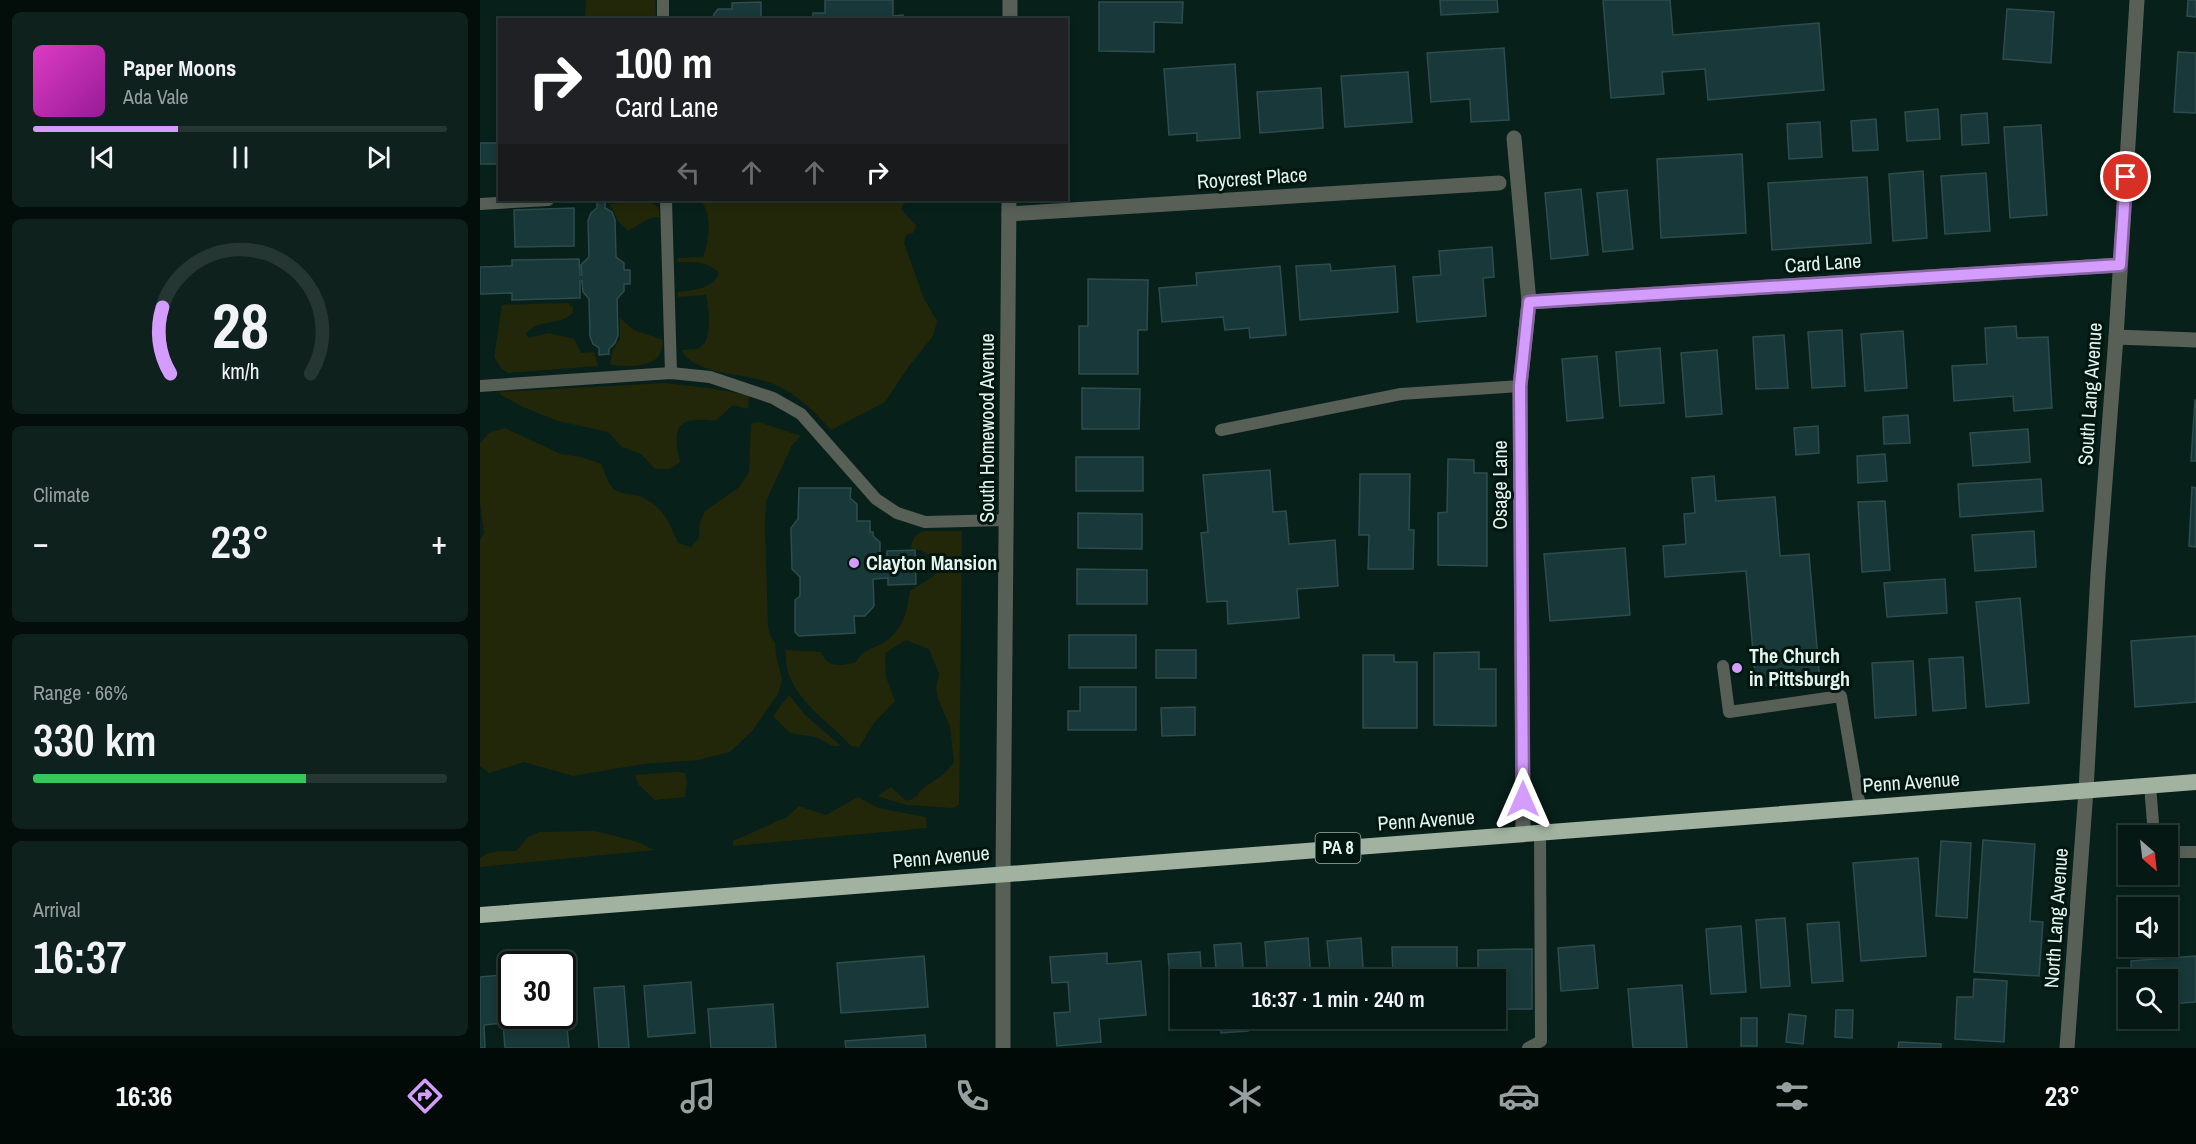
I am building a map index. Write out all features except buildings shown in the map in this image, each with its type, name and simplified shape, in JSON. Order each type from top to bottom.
[{"type":"highway","name":"Penn Avenue","points":[[480,915],[2196,782]]},
{"type":"street","points":[[1010,0],[1010,18]]},
{"type":"street","name":"South Lang Avenue","points":[[2086,790],[2098,573],[2116,337],[2137,0]]},
{"type":"street","name":"Osage Lane","points":[[1514,138],[1529,302],[1520,386],[1522,833]]},
{"type":"street","name":"Roycrest Place","points":[[1009,207],[1499,183]]},
{"type":"street","name":"South Homewood Avenue","points":[[1003,1048],[1009,207]]},
{"type":"street","name":"Card Lane","points":[[1529,302],[2120,265]]},
{"type":"street","points":[[2116,337],[2196,340]]},
{"type":"street","name":"North Lang Avenue","points":[[2067,1048],[2086,790]]},
{"type":"lane","points":[[663,0],[663,18]]},
{"type":"lane","points":[[480,204],[531,201]]},
{"type":"lane","points":[[666,201],[671,373]]},
{"type":"lane","points":[[480,386],[671,373],[710,377],[773,398],[801,414],[876,499],[897,513],[925,522],[1007,520]]},
{"type":"lane","points":[[1221,430],[1401,394],[1520,386]]},
{"type":"lane","points":[[1723,666],[1729,712],[1841,696],[1860,807]]},
{"type":"lane","points":[[2150,786],[2153,825]]},
{"type":"lane","points":[[1528,1048],[1541,1041],[1540,832]]},
{"type":"lane","points":[[2178,852],[2196,852]]},
{"type":"green space","points":[[586,0],[655,0],[656,18],[585,18]]},
{"type":"green space","points":[[700,201],[914,201],[904,204],[901,209],[916,226],[913,233],[906,235],[904,243],[924,299],[937,321],[933,336],[885,402],[831,430],[818,416],[786,390],[758,379],[708,369],[688,358],[681,350],[698,349],[705,343],[708,332],[708,307],[706,295],[678,297],[678,292],[708,286],[719,273],[705,264],[677,262],[677,258],[703,257],[709,228],[704,206]]},
{"type":"green space","points":[[648,202],[656,205],[659,217],[650,218],[628,231],[618,221],[610,204]]},
{"type":"green space","points":[[568,303],[573,308],[573,313],[564,319],[534,327],[526,334],[529,338],[549,333],[574,339],[581,353],[594,352],[598,366],[508,373],[502,369],[494,357],[502,305]]},
{"type":"green space","points":[[620,318],[634,330],[663,340],[661,352],[657,358],[634,366],[610,364],[613,350],[620,339]]},
{"type":"green space","points":[[665,383],[749,395],[748,409],[733,405],[715,421],[685,422],[677,432],[676,440],[680,462],[670,469],[655,469],[641,454],[622,447],[608,432],[558,421],[523,407],[501,395],[500,392]]},
{"type":"green space","points":[[759,422],[801,436],[792,445],[766,501],[768,627],[775,643],[782,679],[778,694],[752,731],[730,752],[698,760],[643,764],[573,776],[524,762],[489,773],[480,766],[480,540],[484,533],[480,503],[480,443],[489,433],[505,428],[561,454],[581,457],[601,464],[614,489],[641,497],[655,505],[672,529],[678,543],[691,547],[699,538],[700,522],[705,511],[738,488],[749,473],[751,423]]},
{"type":"green space","points":[[925,531],[962,531],[959,805],[952,808],[907,805],[877,796],[891,787],[906,801],[913,799],[925,787],[944,774],[954,762],[950,726],[938,699],[936,688],[939,674],[929,649],[906,640],[885,653],[886,677],[895,701],[874,723],[859,747],[851,746],[808,704],[791,680],[787,666],[786,650],[821,652],[831,664],[845,665],[856,662],[866,651],[882,644],[892,636],[904,619],[910,591],[934,576],[938,570],[929,554],[911,548],[915,537]]},
{"type":"green space","points":[[789,695],[805,715],[841,746],[833,746],[816,737],[790,733],[773,716]]},
{"type":"green space","points":[[685,773],[687,782],[685,797],[655,800],[638,784],[635,775]]},
{"type":"green space","points":[[858,797],[878,808],[926,817],[927,828],[733,846],[733,841],[787,817],[799,806],[826,815]]},
{"type":"green space","points":[[595,831],[638,842],[654,850],[480,867],[480,858],[484,855],[516,851],[528,837],[539,832]]},
{"type":"place","name":"Clayton Mansion","points":[[854,563]]},
{"type":"place","name":"The Church in Pittsburgh","points":[[1737,668]]},
{"type":"route","points":[[1523,799],[1520,386],[1529,302],[2120,265],[2126,177]]}]
